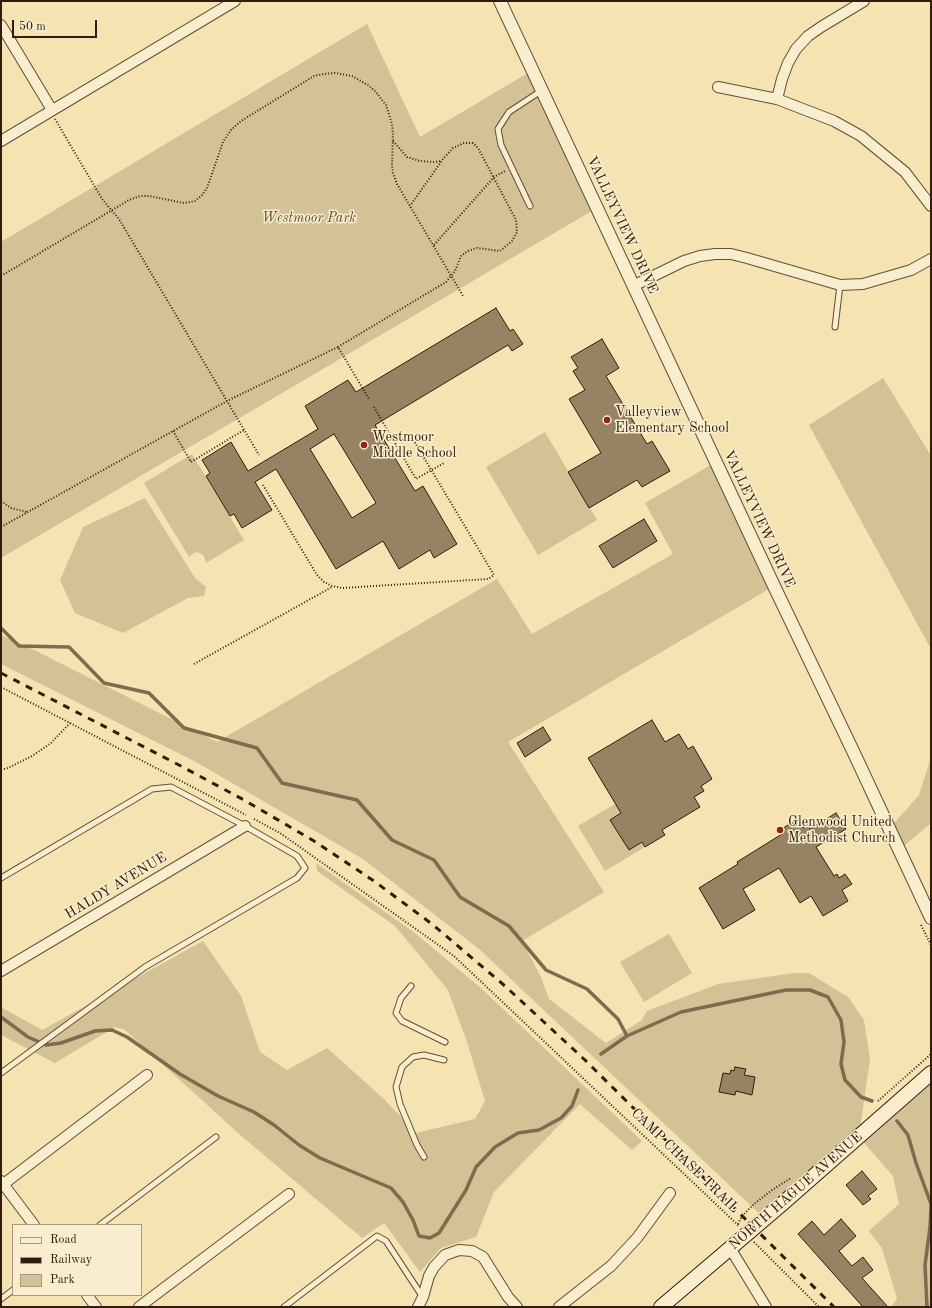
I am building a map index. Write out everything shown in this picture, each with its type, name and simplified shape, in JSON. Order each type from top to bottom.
[{"type":"main road","name":"NORTH HAGUE AVENUE","points":[[661,1307],[730,1248],[742,1229],[931,1073]]},
{"type":"street","points":[[1,141],[235,1]]},
{"type":"street","name":"VALLEYVIEW DRIVE","points":[[500,1],[931,918]]},
{"type":"street","points":[[777,99],[788,63],[796,49],[808,36],[864,1]]},
{"type":"street","points":[[1,25],[52,110]]},
{"type":"street","points":[[718,87],[777,99],[834,121],[861,136],[905,172],[931,206]]},
{"type":"street","points":[[634,286],[684,261],[700,256],[730,254],[840,285],[863,284],[911,270],[931,259]]},
{"type":"street","name":"HALDY AVENUE","points":[[1,971],[245,826]]},
{"type":"street","points":[[33,1224],[2,1183],[147,1075]]},
{"type":"street","points":[[559,1307],[611,1266],[637,1238],[670,1193]]},
{"type":"street","points":[[139,1307],[289,1194]]},
{"type":"street","points":[[730,1248],[766,1307]]},
{"type":"street","points":[[418,1307],[434,1267],[445,1255],[459,1250],[472,1252],[482,1257],[508,1297],[517,1307]]},
{"type":"street","points":[[88,1296],[96,1307]]},
{"type":"lane","points":[[530,206],[501,145],[498,129],[509,112],[542,90]]},
{"type":"lane","points":[[835,328],[840,285]]},
{"type":"lane","points":[[1,878],[152,789],[171,787],[245,826],[297,856],[305,868],[297,878],[145,967],[1,1072]]},
{"type":"lane","points":[[411,986],[401,998],[396,1013],[402,1021],[445,1042]]},
{"type":"lane","points":[[424,1156],[417,1145],[400,1104],[396,1087],[402,1067],[413,1057],[424,1055],[444,1060]]},
{"type":"lane","points":[[101,1224],[216,1137]]},
{"type":"lane","points":[[284,1307],[377,1236],[386,1241],[423,1296]]},
{"type":"lane","points":[[1,1299],[12,1291]]},
{"type":"path","points":[[1,276],[129,200],[140,196],[149,196],[184,203],[195,201],[202,196],[208,188],[223,142],[231,130],[241,121],[314,76],[329,74],[344,75],[359,80],[368,85],[381,97],[390,114],[392,124],[393,141],[391,156],[393,173],[397,184],[463,296]]},
{"type":"path","points":[[52,110],[55,119],[102,199],[119,219],[259,455]]},
{"type":"path","points":[[393,141],[408,157],[420,161],[442,161]]},
{"type":"path","points":[[1,527],[227,401],[338,347],[446,282],[455,271],[461,256],[468,251],[477,248],[500,251],[512,241],[516,232],[516,220],[478,148],[473,143],[464,143],[453,148],[410,206]]},
{"type":"path","points":[[434,245],[494,177],[511,168]]},
{"type":"path","points":[[338,347],[369,399]]},
{"type":"path","points":[[374,407],[416,479],[444,462]]},
{"type":"path","points":[[172,431],[191,462],[244,430]]},
{"type":"path","points":[[263,485],[317,575],[324,582],[333,587],[349,588],[488,579],[494,575],[414,441],[427,433]]},
{"type":"path","points":[[1,502],[11,508],[28,512]]},
{"type":"path","points":[[194,664],[333,587]]},
{"type":"path","points":[[1,770],[32,756],[51,743],[70,723]]},
{"type":"path","points":[[873,1106],[931,1054]]},
{"type":"path","name":"CAMP CHASE TRAIL","points":[[569,1065],[742,1229],[819,1307]]},
{"type":"path","points":[[730,1248],[742,1229],[742,1216],[754,1204],[772,1190],[793,1177]]},
{"type":"green space","name":"Westmoor Park","points":[[367,24],[420,137],[533,70],[597,208],[1,558],[1,242]]},
{"type":"green space","points":[[883,378],[931,456],[931,649],[809,425]]},
{"type":"green space","points":[[545,432],[597,520],[538,555],[486,467]]},
{"type":"green space","points":[[192,454],[244,540],[206,563],[204,556],[200,553],[195,552],[189,557],[144,483]]},
{"type":"green space","points":[[716,462],[774,586],[508,742],[604,892],[522,941],[541,977],[549,999],[606,1043],[642,1020],[647,1011],[718,984],[794,973],[809,973],[848,997],[864,1020],[870,1059],[859,1136],[931,1073],[931,1307],[891,1307],[897,1299],[882,1248],[869,1231],[899,1204],[893,1176],[859,1137],[764,1218],[479,949],[363,859],[196,762],[1,664],[1,635],[217,742],[497,579],[532,634],[673,554],[645,503]]},
{"type":"green space","points":[[145,498],[195,578],[206,587],[204,596],[188,598],[123,633],[75,613],[60,580],[83,527]]},
{"type":"green space","points":[[931,757],[931,823],[899,850],[890,828],[919,795]]},
{"type":"green space","points":[[615,804],[620,804],[645,847],[605,871],[578,826]]},
{"type":"green space","points":[[316,863],[415,933],[482,989],[642,1141],[632,1150],[580,1104],[494,1192],[476,1237],[441,1248],[420,1272],[384,1223],[362,1238],[238,1133],[125,1030],[115,1027],[55,1063],[1,1035],[1,1007],[42,1030],[203,941],[241,996],[260,1052],[287,1070],[327,1048],[383,1098],[416,1133],[475,1119],[485,1101],[467,1042],[448,990],[395,926],[317,871]]},
{"type":"green space","points":[[669,934],[692,973],[644,1002],[620,962]]},
{"type":"building","name":"Westmoor Middle School","points":[[496,308],[510,331],[513,329],[523,344],[512,351],[508,345],[375,425],[415,491],[423,486],[457,544],[434,558],[430,550],[399,569],[383,541],[336,569],[276,469],[255,482],[272,510],[242,528],[234,514],[230,516],[206,476],[210,473],[202,460],[231,442],[248,471],[318,429],[305,406],[348,380],[356,392]],"holes":[[[334,434],[376,503],[352,518],[310,449]]]},
{"type":"building","name":"Valleyview Elementary School","points":[[602,339],[619,368],[606,376],[647,444],[652,441],[670,471],[642,487],[637,480],[589,508],[568,472],[601,453],[569,399],[585,390],[573,371],[578,368],[571,357]]},
{"type":"building","points":[[644,519],[657,541],[613,568],[599,546]]},
{"type":"building","points":[[652,720],[665,742],[679,734],[688,749],[693,746],[712,779],[701,786],[704,791],[694,797],[700,807],[662,830],[665,835],[645,847],[642,842],[629,850],[610,820],[621,813],[588,758]]},
{"type":"building","points":[[543,727],[551,740],[525,757],[517,743]]},
{"type":"building","name":"Glenwood United Methodist Church","points":[[836,813],[846,829],[816,847],[834,876],[837,874],[839,878],[845,874],[852,884],[842,890],[848,901],[823,916],[811,896],[800,903],[779,868],[743,889],[755,910],[723,929],[699,888],[782,834],[780,830],[793,822],[796,827],[800,824],[803,828],[808,825],[810,829]]},
{"type":"building","points":[[735,1067],[746,1069],[744,1075],[755,1077],[752,1095],[736,1091],[735,1095],[719,1092],[723,1073],[730,1074],[731,1070],[734,1071]]},
{"type":"building","points":[[862,1171],[877,1189],[868,1196],[871,1199],[863,1205],[846,1185]]},
{"type":"building","points":[[841,1219],[856,1236],[839,1251],[852,1266],[863,1257],[873,1270],[862,1278],[888,1307],[863,1307],[798,1234],[812,1221],[824,1235]]},
{"type":"waterway","points":[[1,628],[19,646],[69,647],[104,683],[149,693],[184,728],[257,748],[282,783],[357,800],[392,840],[434,860],[460,897],[509,926],[546,970],[587,989],[618,1019],[627,1036]]},
{"type":"waterway","points":[[601,1054],[627,1036],[681,1012],[786,990],[810,990],[828,997],[841,1020],[844,1042],[841,1064],[845,1080],[861,1097],[872,1101]]},
{"type":"waterway","points":[[1,1017],[28,1037],[46,1045],[61,1043],[95,1031],[112,1030],[127,1037],[180,1074],[218,1096],[254,1112],[274,1125],[299,1145],[320,1158],[391,1188],[403,1202],[413,1220],[419,1236],[430,1238],[439,1233],[466,1190],[476,1167],[495,1147],[518,1133],[539,1130],[561,1118],[572,1106],[578,1090]]},
{"type":"waterway","points":[[897,1121],[908,1135],[916,1163],[931,1204]]},
{"type":"waterway","points":[[927,1307],[925,1265],[931,1206]]},
{"type":"railway","points":[[1,673],[244,800],[314,841],[374,881],[432,924],[505,986],[585,1060],[834,1307]]},
{"type":"place","name":"Valleyview Elementary School","points":[[607,420]]},
{"type":"place","name":"Westmoor Middle School","points":[[364,445]]},
{"type":"place","name":"Glenwood United Methodist Church","points":[[780,830]]}]
